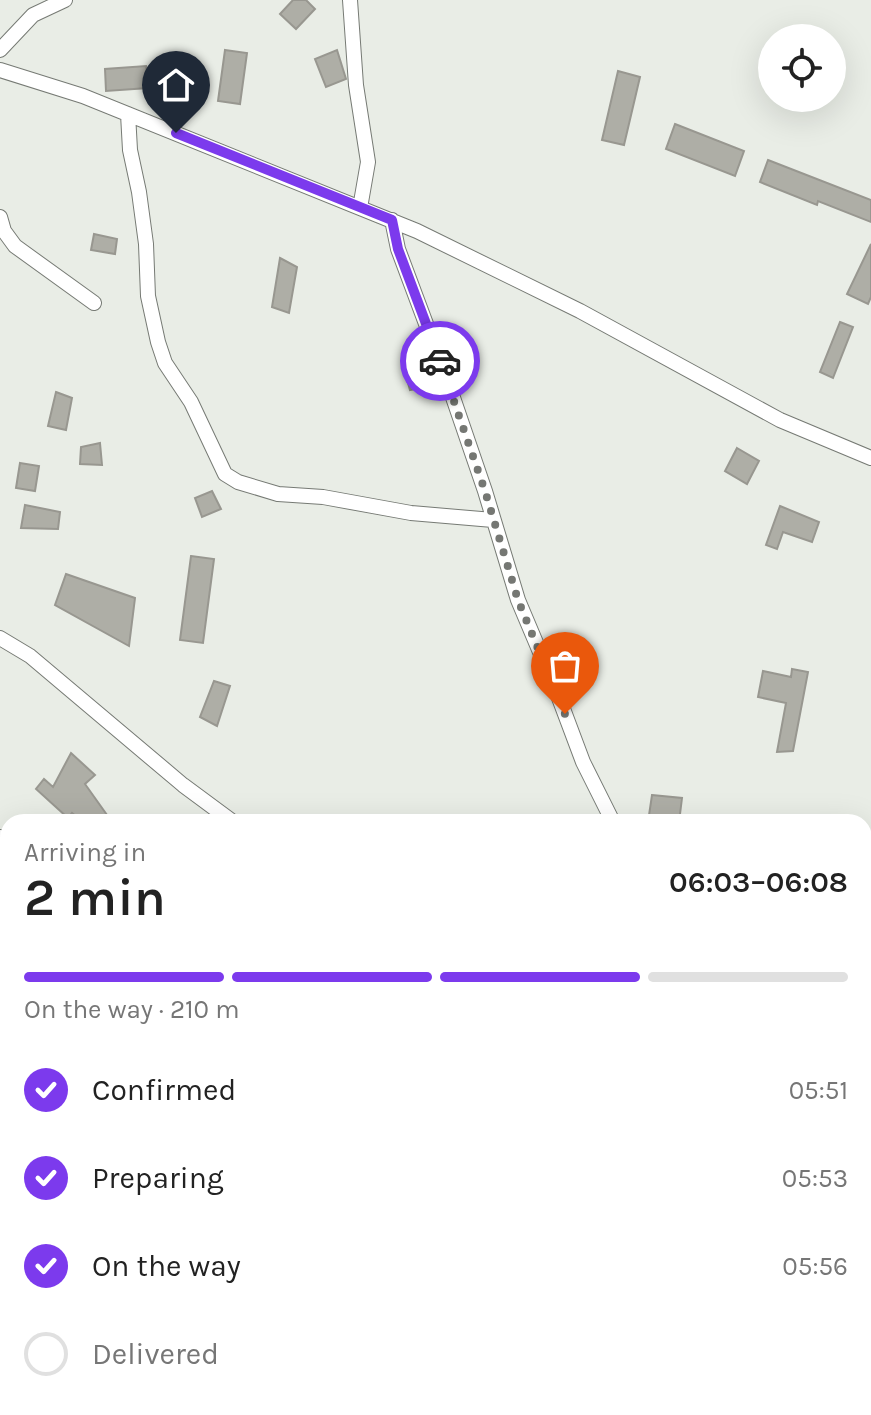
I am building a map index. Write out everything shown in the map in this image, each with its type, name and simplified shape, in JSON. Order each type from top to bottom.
[{"type":"street","points":[[0,50],[33,15],[65,0]]},
{"type":"street","points":[[350,0],[356,85],[368,162],[360,208]]},
{"type":"street","points":[[0,70],[83,96],[392,220],[580,311],[780,420],[871,458]]},
{"type":"street","points":[[128,114],[130,150],[146,244],[148,296],[158,342],[165,363],[191,402],[225,474],[238,482],[278,494],[323,497],[411,513],[493,520]]},
{"type":"street","points":[[0,217],[4,231],[15,246],[94,303]]},
{"type":"street","points":[[392,220],[398,249],[447,380],[518,600],[583,762],[609,814]]},
{"type":"street","points":[[0,638],[30,656],[183,785],[222,814]]},
{"type":"building","points":[[293,0],[306,0],[315,9],[296,29],[280,14]]},
{"type":"building","points":[[225,50],[247,53],[240,104],[218,101]]},
{"type":"building","points":[[337,50],[346,79],[326,87],[315,59]]},
{"type":"building","points":[[146,66],[148,88],[106,91],[105,69]]},
{"type":"building","points":[[618,71],[640,77],[624,145],[602,140]]},
{"type":"building","points":[[675,124],[744,151],[735,176],[666,149]]},
{"type":"building","points":[[768,160],[871,200],[871,222],[760,182]]},
{"type":"building","points":[[94,234],[117,239],[115,254],[91,250]]},
{"type":"building","points":[[871,244],[871,297],[868,304],[847,294]]},
{"type":"building","points":[[280,258],[297,267],[289,313],[272,307]]},
{"type":"building","points":[[840,322],[853,327],[833,378],[820,372]]},
{"type":"building","points":[[422,362],[430,386],[410,390],[404,369]]},
{"type":"building","points":[[56,392],[72,398],[66,430],[48,426]]},
{"type":"building","points":[[100,443],[102,465],[80,464],[81,447]]},
{"type":"building","points":[[737,448],[759,461],[747,484],[725,471]]},
{"type":"building","points":[[20,463],[39,466],[35,491],[16,488]]},
{"type":"building","points":[[212,491],[221,509],[202,517],[195,498]]},
{"type":"building","points":[[25,505],[60,512],[58,529],[21,528]]},
{"type":"building","points":[[780,506],[819,522],[812,542],[783,532],[777,549],[766,545]]},
{"type":"building","points":[[191,556],[214,559],[203,643],[180,640]]},
{"type":"building","points":[[66,574],[135,598],[129,646],[55,605]]},
{"type":"building","points":[[792,669],[808,672],[793,751],[777,752],[786,703],[758,697],[763,671],[791,677]]},
{"type":"building","points":[[214,681],[230,686],[217,726],[200,717]]},
{"type":"building","points":[[71,753],[95,775],[85,784],[106,814],[64,814],[36,789],[44,779],[53,787]]},
{"type":"building","points":[[652,795],[682,798],[680,814],[649,814]]},
{"type":"way so far","points":[[440,361],[485,491],[518,600],[565,714]]},
{"type":"route","points":[[176,133],[392,220],[398,249],[440,361]]}]
